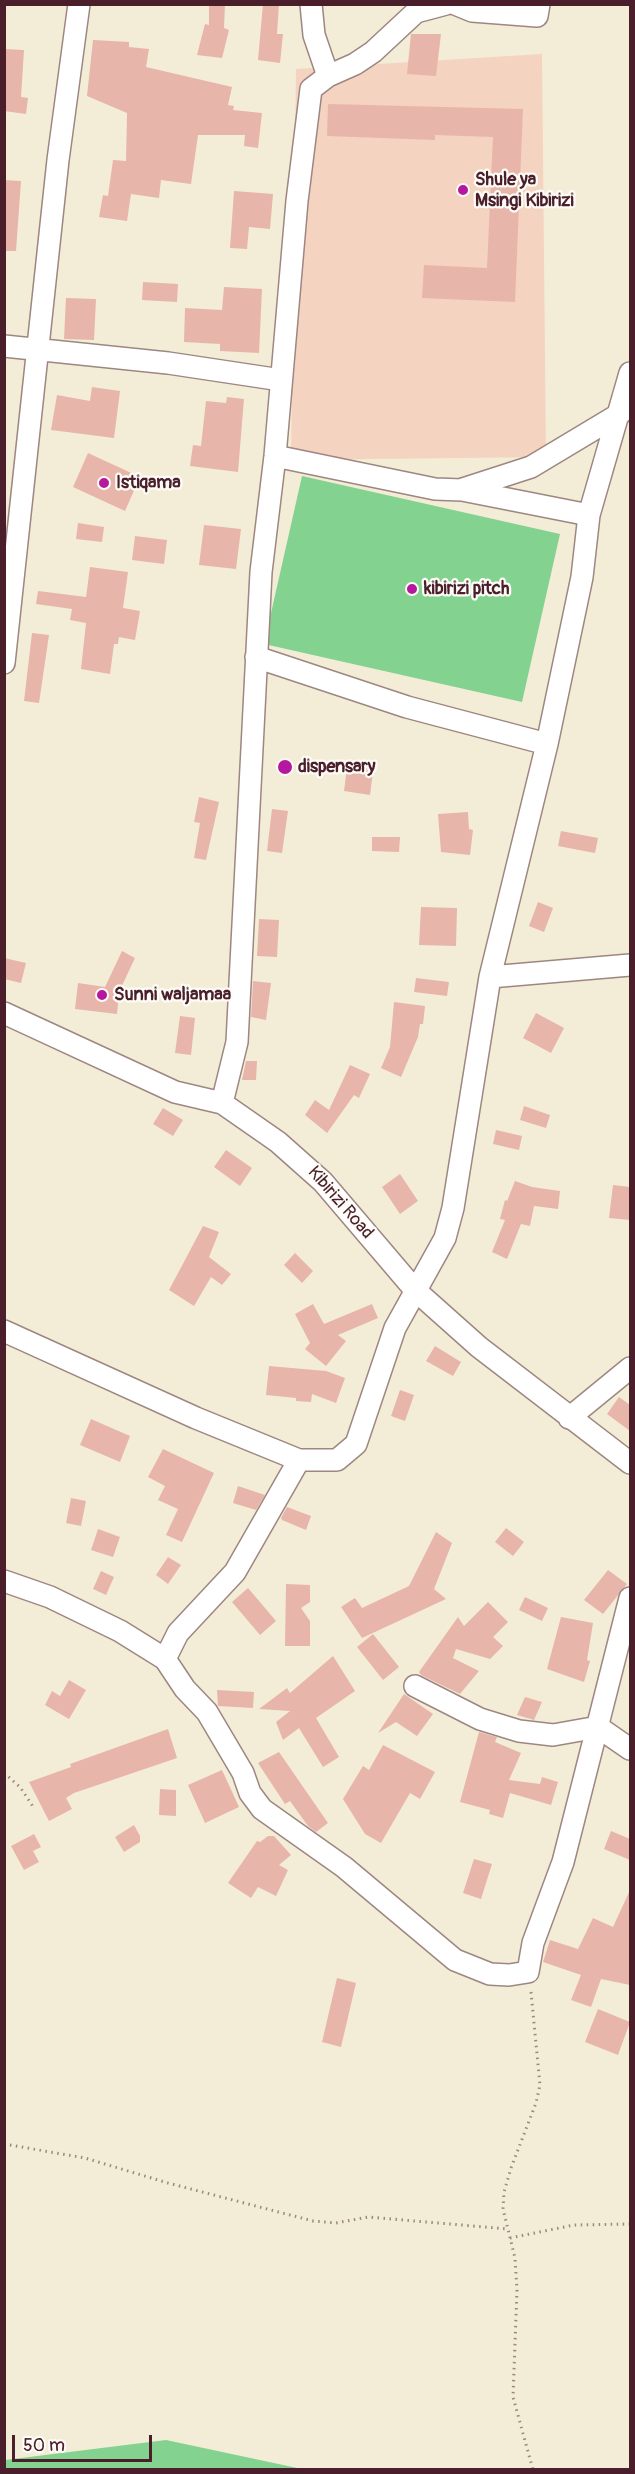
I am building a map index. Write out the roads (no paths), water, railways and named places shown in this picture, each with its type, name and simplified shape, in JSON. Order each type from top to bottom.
[{"type":"street","points":[[4,663],[57,160],[79,4]]},
{"type":"street","points":[[311,4],[314,35],[328,76]]},
{"type":"street","points":[[222,1103],[237,1042],[261,572],[275,456],[307,111],[311,89],[328,76],[355,64],[373,52],[416,12],[446,4]]},
{"type":"street","points":[[455,4],[472,10],[537,16],[539,4]]},
{"type":"street","points":[[4,346],[168,363],[281,380]]},
{"type":"street","points":[[4,1331],[196,1418],[299,1460],[337,1460],[356,1444],[395,1328],[415,1290],[434,1262],[445,1238],[453,1208],[490,977],[547,744],[582,577],[589,515],[630,381]]},
{"type":"street","points":[[462,490],[531,467],[621,413]]},
{"type":"street","points":[[275,456],[435,489],[462,490],[589,515]]},
{"type":"street","points":[[256,657],[407,707],[547,744]]},
{"type":"street","points":[[490,977],[630,965]]},
{"type":"street","name":"Kibirizi Road","points":[[4,1013],[175,1092],[222,1103],[308,1166],[415,1290],[479,1347],[630,1463]]},
{"type":"street","points":[[569,1418],[630,1368]]},
{"type":"street","points":[[165,1659],[178,1633],[235,1572],[299,1460]]},
{"type":"street","points":[[4,1581],[50,1597],[100,1621],[165,1659],[185,1689],[207,1712],[233,1754],[250,1793],[262,1809],[344,1868],[455,1960],[490,1974],[528,1972],[533,1943],[563,1862],[630,1598]]},
{"type":"street","points":[[415,1686],[480,1719],[519,1731],[554,1735],[598,1727],[630,1749]]},
{"type":"place","name":"Shule ya Msingi Kibirizi","points":[[463,190]]},
{"type":"place","name":"Istiqama","points":[[104,483]]},
{"type":"place","name":"kibirizi pitch","points":[[412,589]]},
{"type":"place","name":"dispensary","points":[[285,767]]},
{"type":"place","name":"Sunni waljamaa","points":[[102,995]]}]
